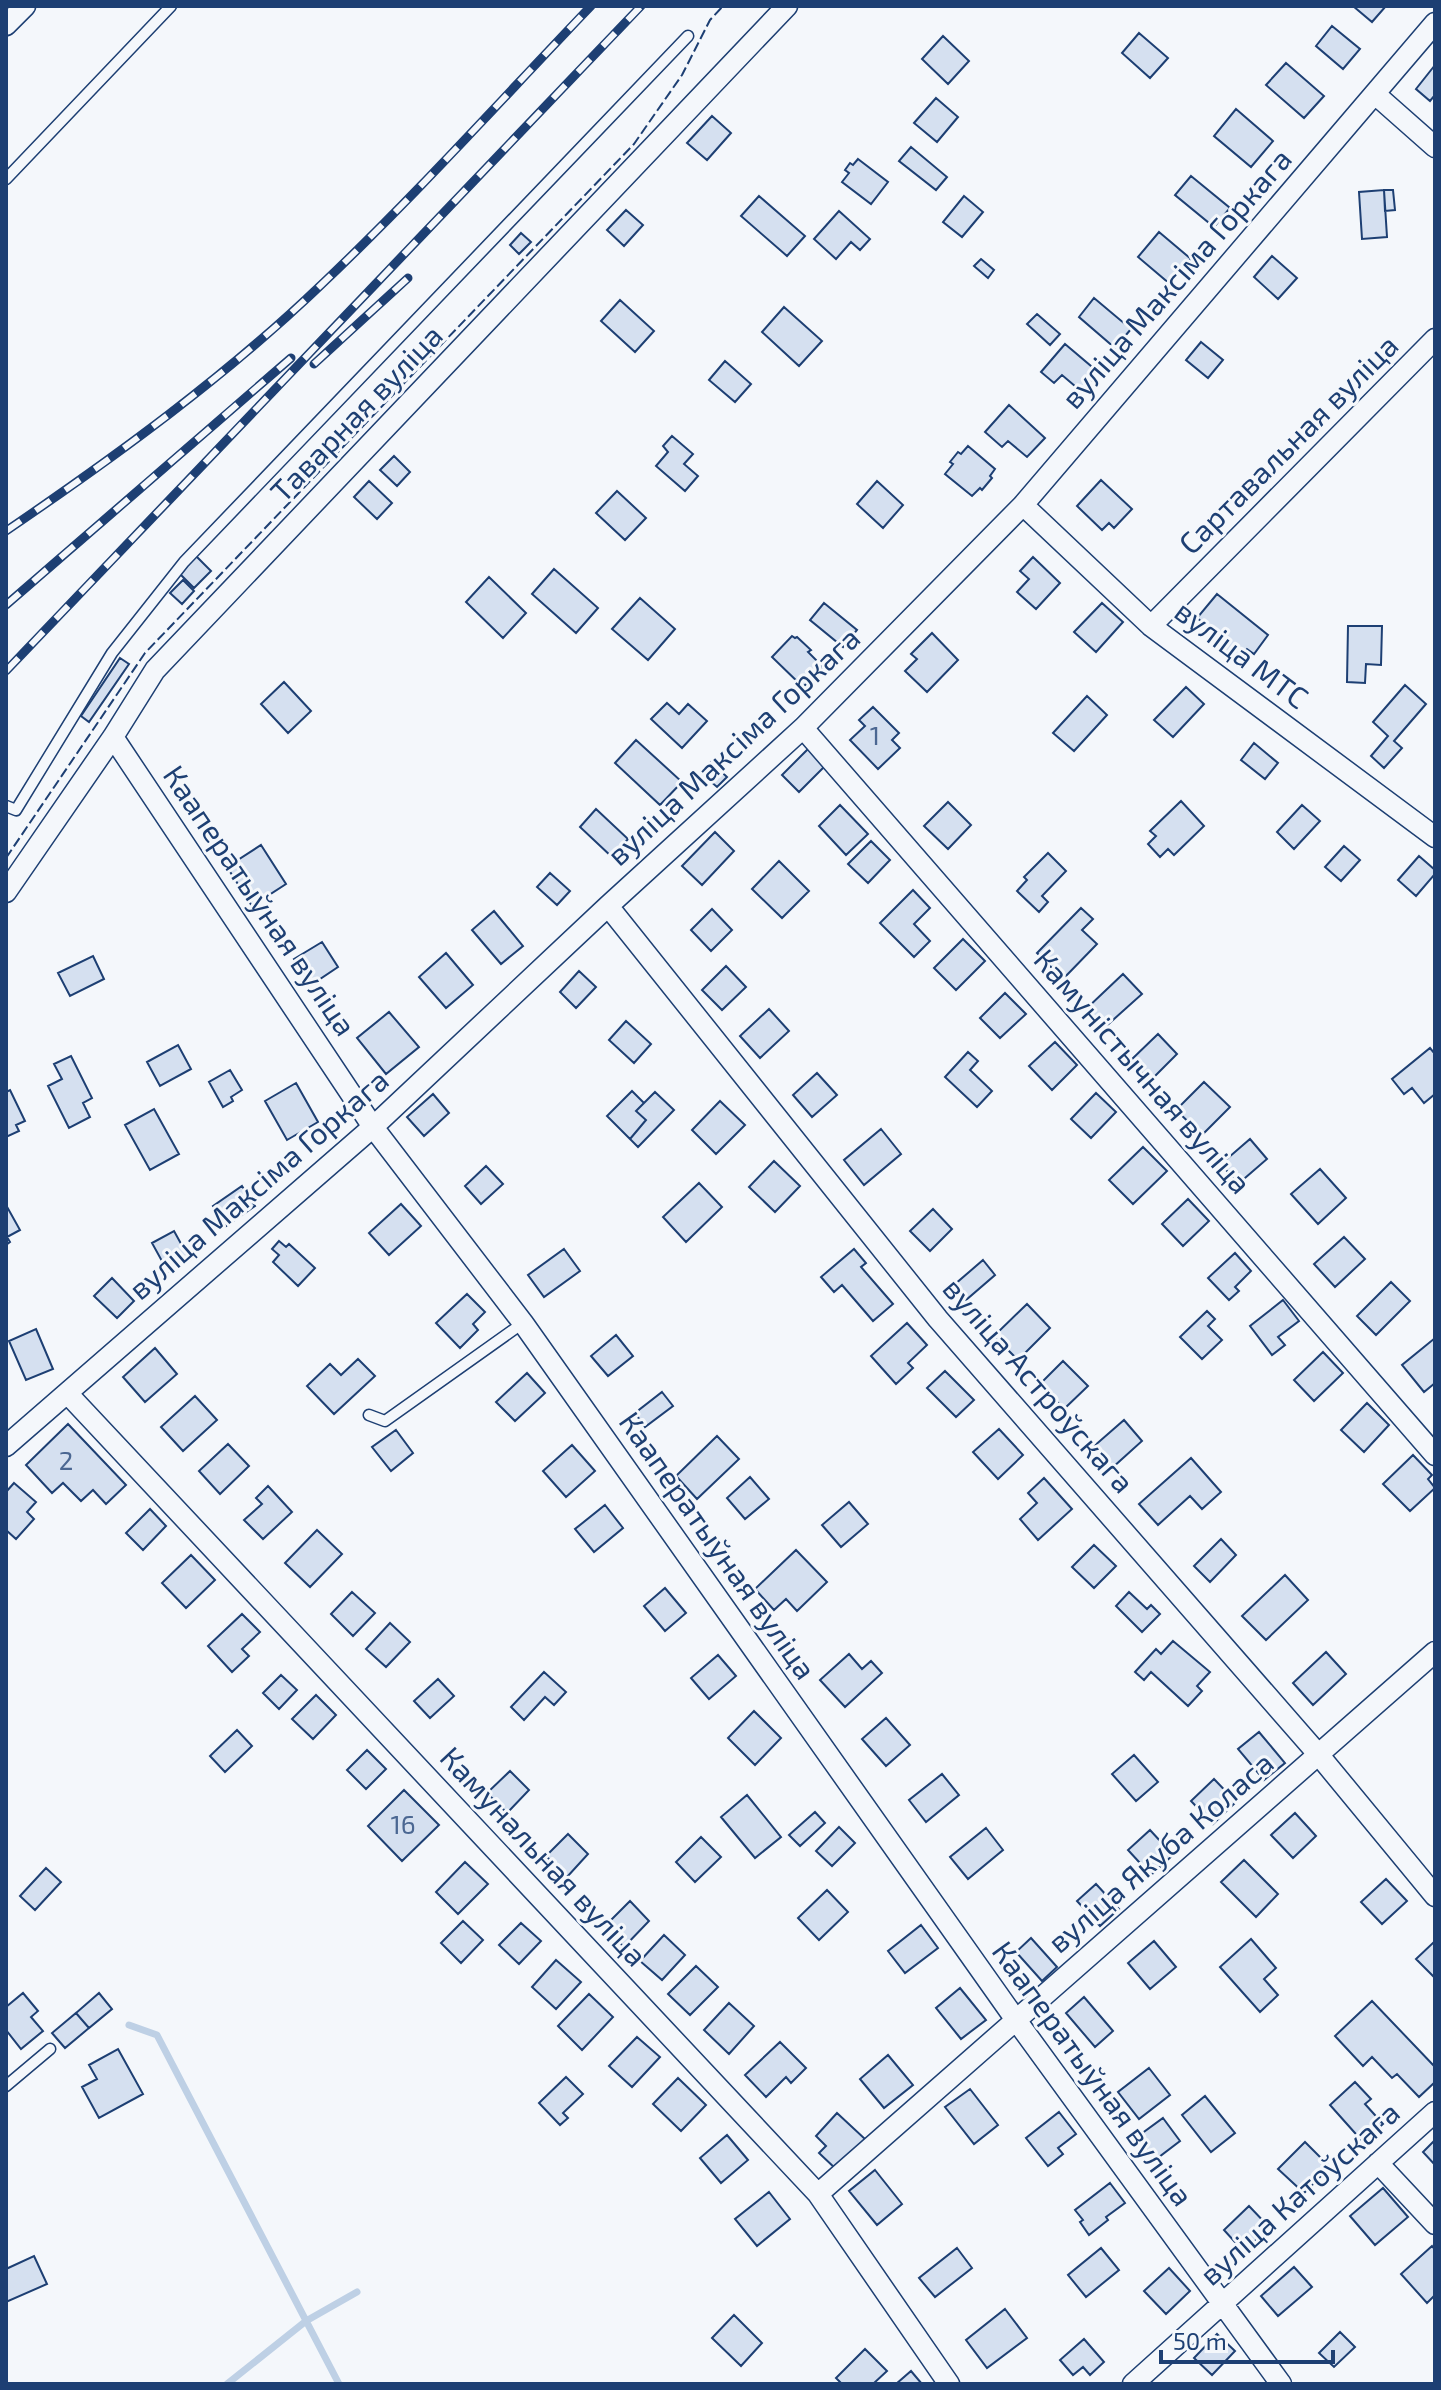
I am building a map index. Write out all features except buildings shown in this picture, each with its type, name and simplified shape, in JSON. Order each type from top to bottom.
[{"type":"street","points":[[6,25],[25,6]]},
{"type":"street","name":"Таварная вуліца","points":[[6,892],[113,737],[155,670],[787,6]]},
{"type":"street","name":"вуліца Максіма Горкага","points":[[6,1446],[373,1127],[803,728],[1023,505],[1435,23]]},
{"type":"street","points":[[1375,94],[1435,147]]},
{"type":"street","name":"Сартавальная вуліца","points":[[1151,626],[1435,339]]},
{"type":"street","name":"вуліца МТС","points":[[1023,505],[1151,626],[1435,837]]},
{"type":"street","name":"Камуністычная вуліца","points":[[803,728],[1435,1455]]},
{"type":"street","name":"Кааператыўная вуліца","points":[[113,737],[373,1127],[523,1323],[1016,2020],[1281,2384]]},
{"type":"street","name":"вуліца Астроўскага","points":[[608,906],[938,1319],[1318,1754],[1435,1896]]},
{"type":"street","name":"Камунальная вуліца","points":[[67,1393],[818,2194],[949,2384]]},
{"type":"street","name":"вуліца Якуба Коласа","points":[[818,2194],[1435,1652]]},
{"type":"street","name":"вуліца Катоўскага","points":[[1133,2384],[1435,2112]]},
{"type":"street","points":[[1378,2163],[1435,2224]]},
{"type":"lane","points":[[6,179],[171,6]]},
{"type":"lane","points":[[6,806],[16,810],[112,653],[184,562],[688,36]]},
{"type":"lane","points":[[369,1415],[385,1421],[523,1323]]},
{"type":"lane","points":[[6,2086],[50,2049]]},
{"type":"waterway","points":[[129,2025],[157,2035],[339,2384]]},
{"type":"waterway","points":[[227,2384],[306,2321],[357,2292]]},
{"type":"railway","points":[[6,531],[169,414],[284,319],[390,217],[591,6]]},
{"type":"railway","points":[[6,671],[641,6]]},
{"type":"railway","points":[[314,364],[408,278]]},
{"type":"railway","points":[[6,605],[291,358]]},
{"type":"fence","points":[[6,858],[145,653],[634,144],[682,75],[710,20],[723,6]]}]
